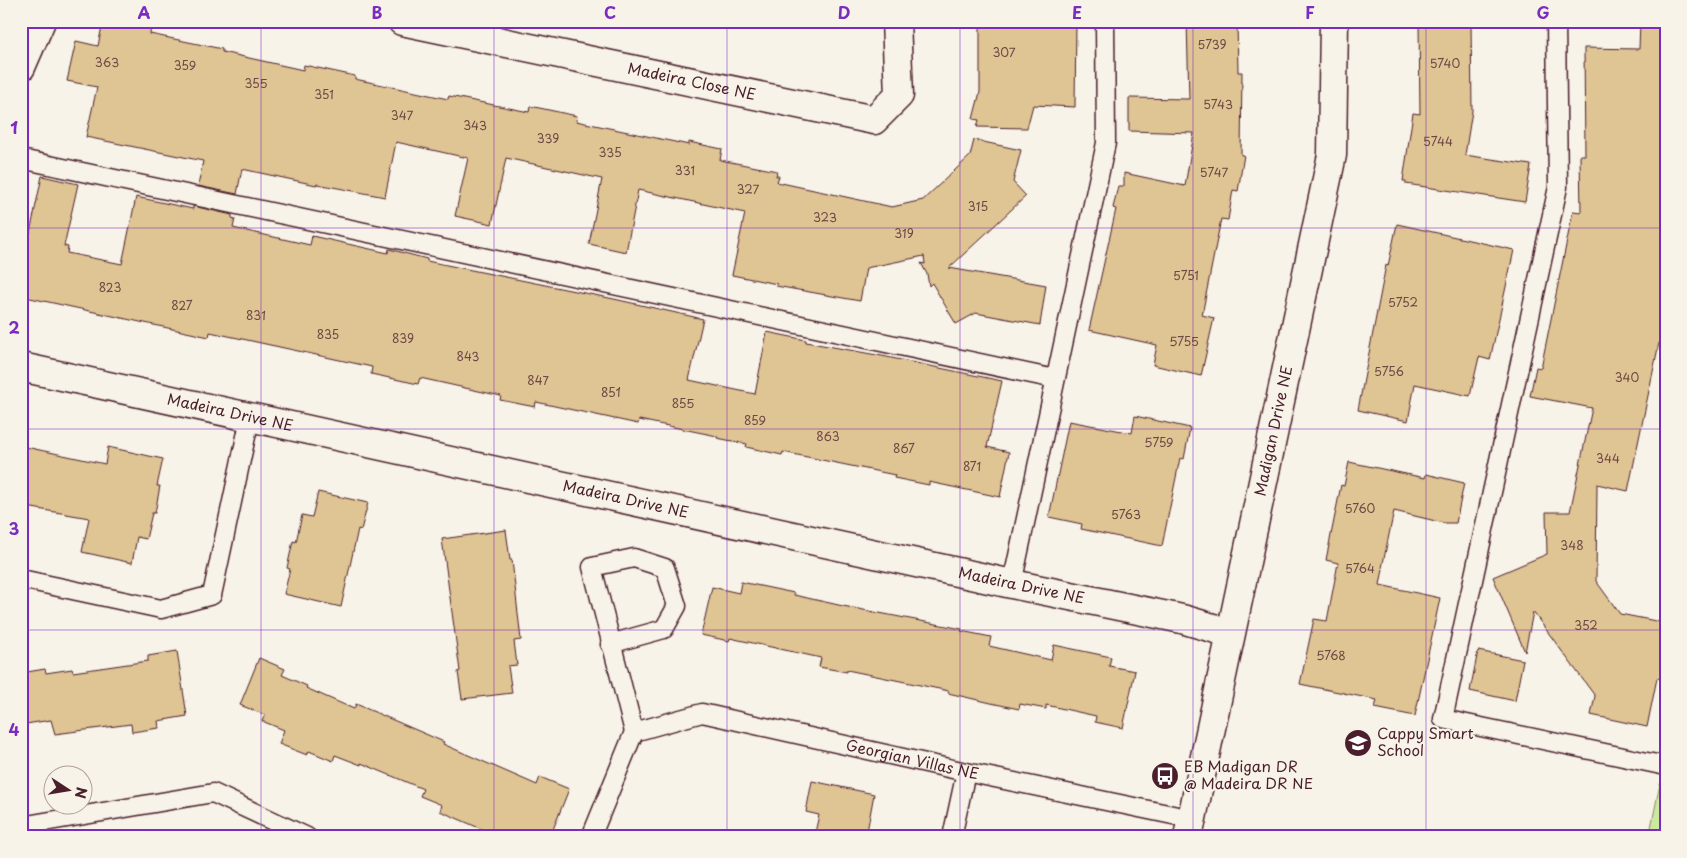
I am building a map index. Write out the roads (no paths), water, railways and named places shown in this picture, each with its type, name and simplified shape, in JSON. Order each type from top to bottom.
[{"type":"street","points":[[21,67],[41,21]]},
{"type":"street","name":"Madeira Close NE","points":[[402,21],[874,120],[899,95],[896,21]]},
{"type":"street","name":"Madigan Drive NE","points":[[1190,828],[1332,155],[1334,21]]},
{"type":"street","name":"Madeira Drive NE","points":[[21,367],[1012,584],[1182,619],[1230,633]]},
{"type":"lane","points":[[1012,584],[1106,142],[1105,21]]},
{"type":"lane","points":[[1556,21],[1558,186],[1444,718],[1666,766]]},
{"type":"lane","points":[[21,159],[1055,379]]},
{"type":"lane","points":[[21,579],[161,609],[212,595],[250,418]]},
{"type":"lane","points":[[591,837],[634,732],[610,644],[592,567],[634,558],[665,568],[677,606],[664,629],[610,644]]},
{"type":"lane","name":"Georgian Villas NE","points":[[634,732],[702,713],[966,772],[1190,828]]},
{"type":"lane","points":[[952,837],[966,772]]},
{"type":"lane","points":[[21,826],[213,793],[307,837]]},
{"type":"place","name":"Cappy Smart School","points":[[1358,743]]},
{"type":"place","name":"EB Madigan DR @ Madeira DR NE","points":[[1165,776]]}]
